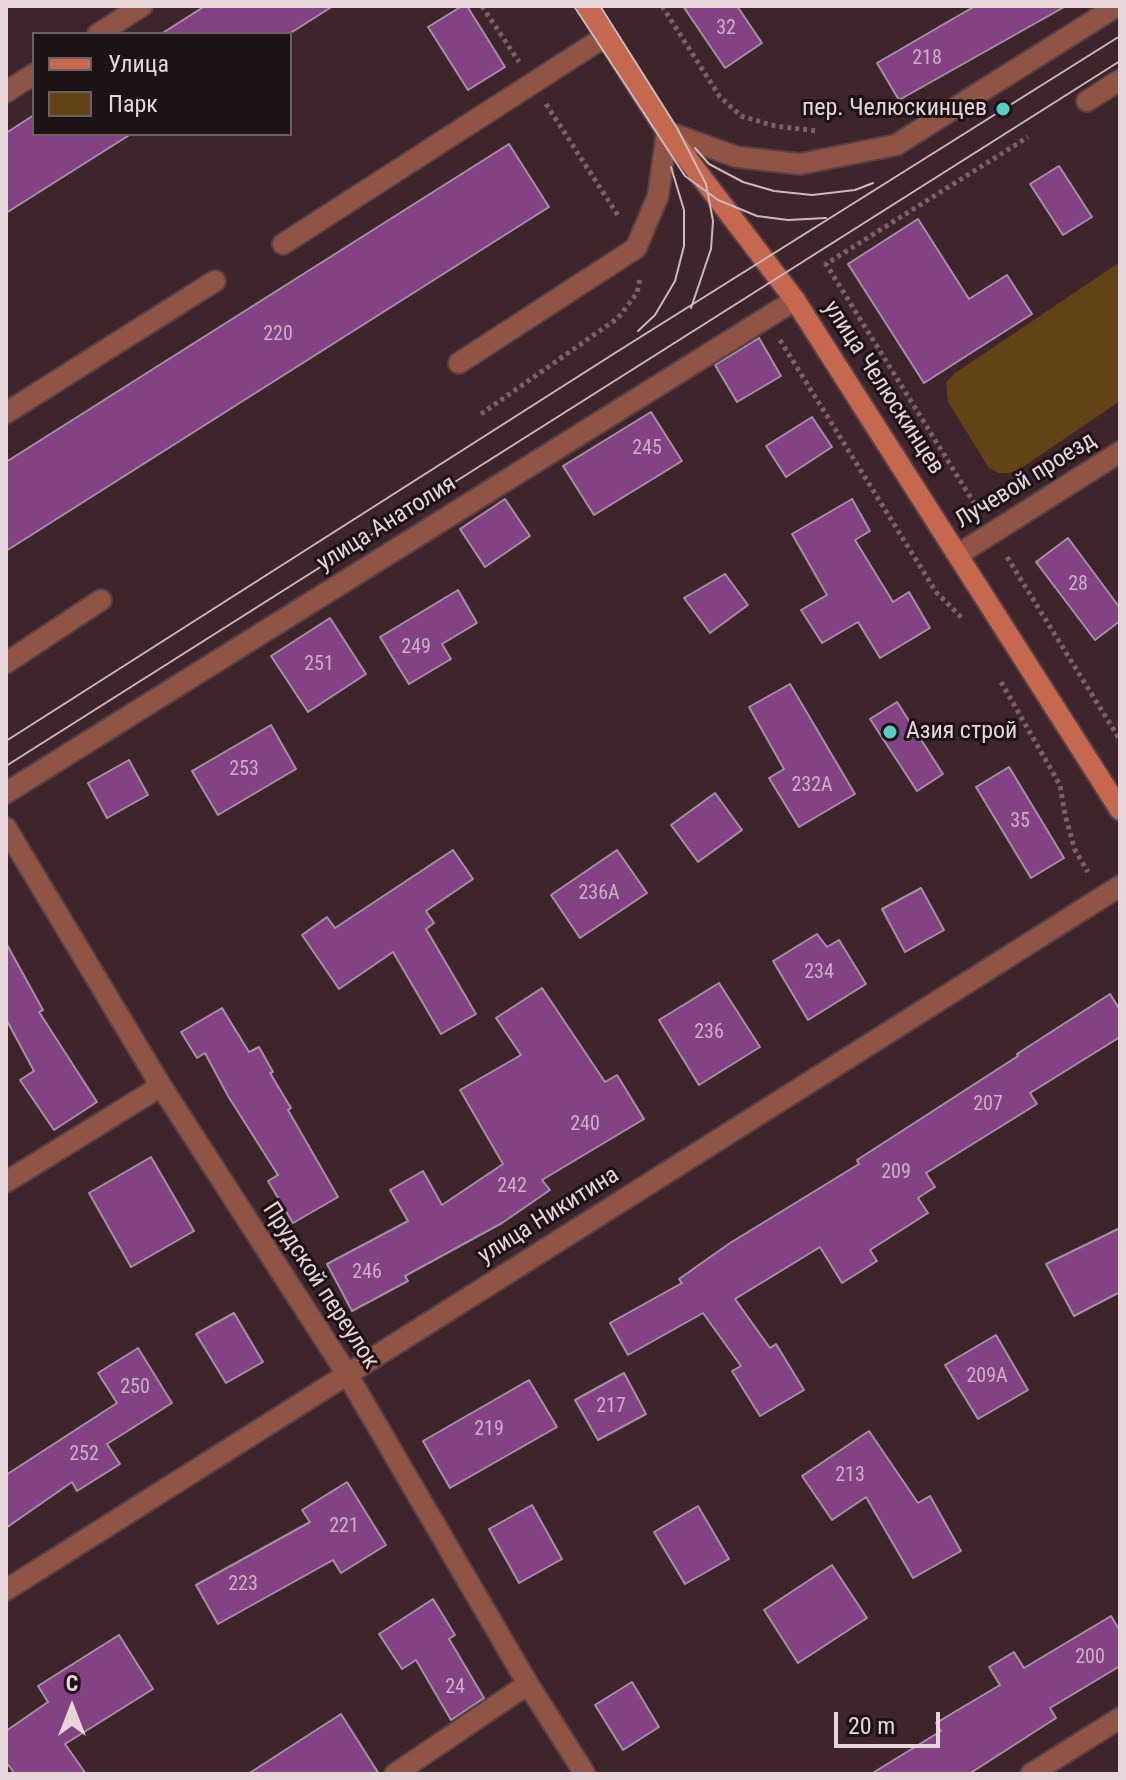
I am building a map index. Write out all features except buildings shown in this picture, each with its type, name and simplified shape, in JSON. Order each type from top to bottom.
[{"type":"main road","name":"улица Челюскинцев","points":[[587,6],[667,132],[795,300],[1120,810]]},
{"type":"street","points":[[101,32],[142,6]]},
{"type":"street","points":[[459,363],[636,248],[658,196],[667,132],[737,157],[800,164],[896,145],[1117,6]]},
{"type":"street","points":[[283,244],[606,36]]},
{"type":"street","points":[[6,92],[32,75]]},
{"type":"street","points":[[1087,101],[1120,80]]},
{"type":"street","points":[[6,413],[215,281]]},
{"type":"street","name":"улица Анатолия","points":[[6,793],[795,300]]},
{"type":"street","name":"Лучевой проезд","points":[[959,554],[1120,452]]},
{"type":"street","points":[[6,663],[101,600]]},
{"type":"street","name":"Прудской переулок","points":[[6,828],[161,1086],[347,1374],[528,1684],[585,1774]]},
{"type":"street","name":"улица Никитина","points":[[6,1590],[1120,886]]},
{"type":"street","points":[[6,1182],[161,1086]]},
{"type":"street","points":[[395,1774],[528,1684]]},
{"type":"street","points":[[1031,1774],[1120,1718]]},
{"type":"path","points":[[481,414],[618,318],[637,293],[642,269],[636,248],[620,220],[482,6]]},
{"type":"path","points":[[662,6],[720,97],[741,116],[775,126],[826,132]]},
{"type":"path","points":[[1028,137],[826,264],[1120,740]]},
{"type":"path","points":[[773,328],[936,592],[969,625]]},
{"type":"path","points":[[1000,679],[1060,785],[1075,850],[1088,872]]},
{"type":"green space","points":[[1120,262],[1120,401],[1020,469],[999,473],[989,468],[948,402],[946,383],[955,373]]},
{"type":"tram line","points":[[574,6],[685,176],[718,200],[757,216],[788,220],[826,218]]},
{"type":"tram line","points":[[600,6],[677,128],[706,184],[713,221],[711,249],[691,308]]},
{"type":"tram line","points":[[6,741],[1120,36]]},
{"type":"tram line","points":[[6,766],[1120,61]]},
{"type":"tram line","points":[[695,148],[709,164],[743,182],[774,191],[812,195],[855,190],[873,183]]},
{"type":"tram line","points":[[638,331],[655,315],[675,281],[684,246],[684,210],[671,167]]},
{"type":"place","name":"пер. Челюскинцев","points":[[1003,109]]},
{"type":"place","name":"Азия строй","points":[[890,732]]}]
